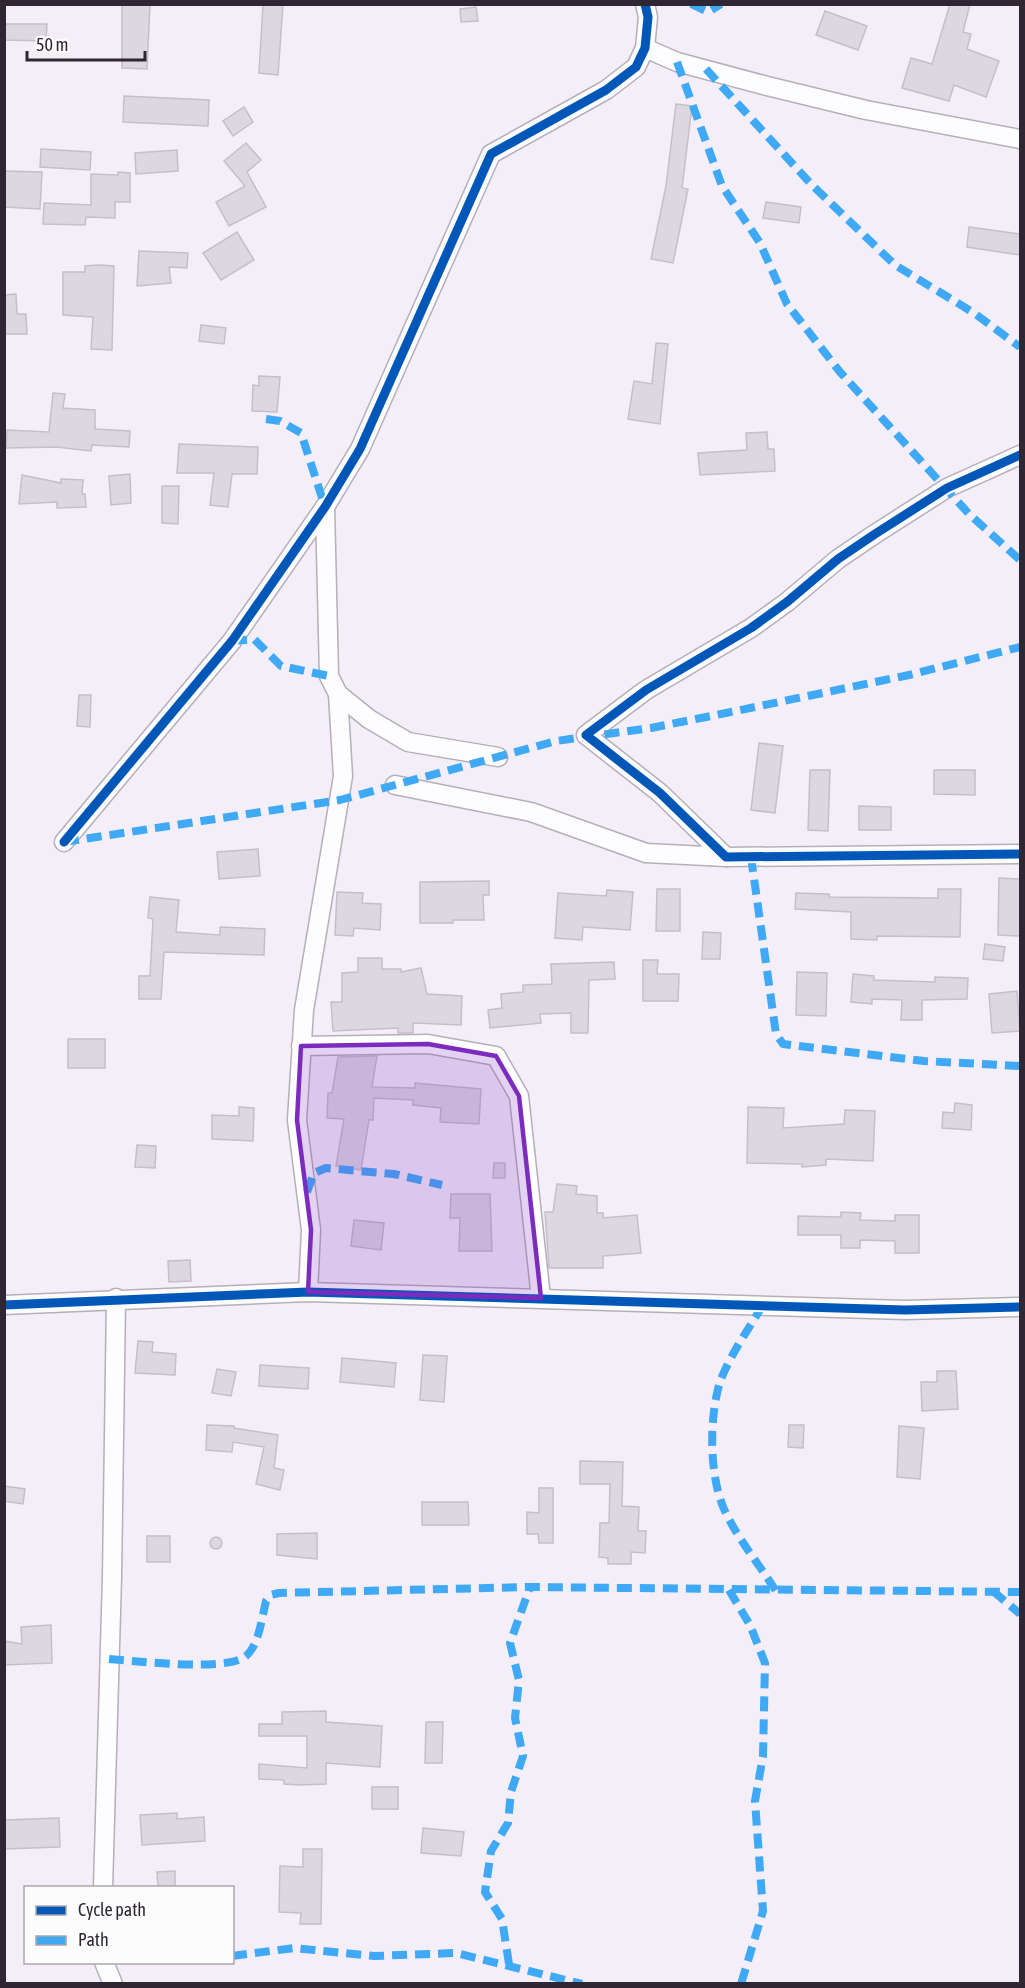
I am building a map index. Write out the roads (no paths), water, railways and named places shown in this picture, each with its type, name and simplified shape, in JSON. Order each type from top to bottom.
[{"type":"street","points":[[64,842],[232,641],[325,507],[360,449],[491,154],[606,90],[636,67],[645,48],[648,17],[645,4]]},
{"type":"street","points":[[645,48],[677,62],[767,86],[866,110],[1020,139]]},
{"type":"street","points":[[726,857],[660,793],[586,735],[646,690],[751,628],[787,603],[838,559],[875,534],[947,488],[1020,455]]},
{"type":"street","points":[[325,507],[328,676],[338,694],[369,719],[408,742],[498,757]]},
{"type":"street","points":[[308,1292],[311,1230],[297,1120],[301,1046],[311,958],[323,905],[344,776],[338,694]]},
{"type":"street","points":[[395,785],[531,812],[646,853],[726,857],[1020,854]]},
{"type":"street","points":[[301,1046],[428,1044],[496,1056],[519,1096],[540,1298]]},
{"type":"street","points":[[4,1305],[116,1298],[308,1292],[905,1310],[1020,1307]]},
{"type":"street","points":[[103,1886],[112,1577],[116,1298]]},
{"type":"street","points":[[105,1964],[113,1983]]}]
